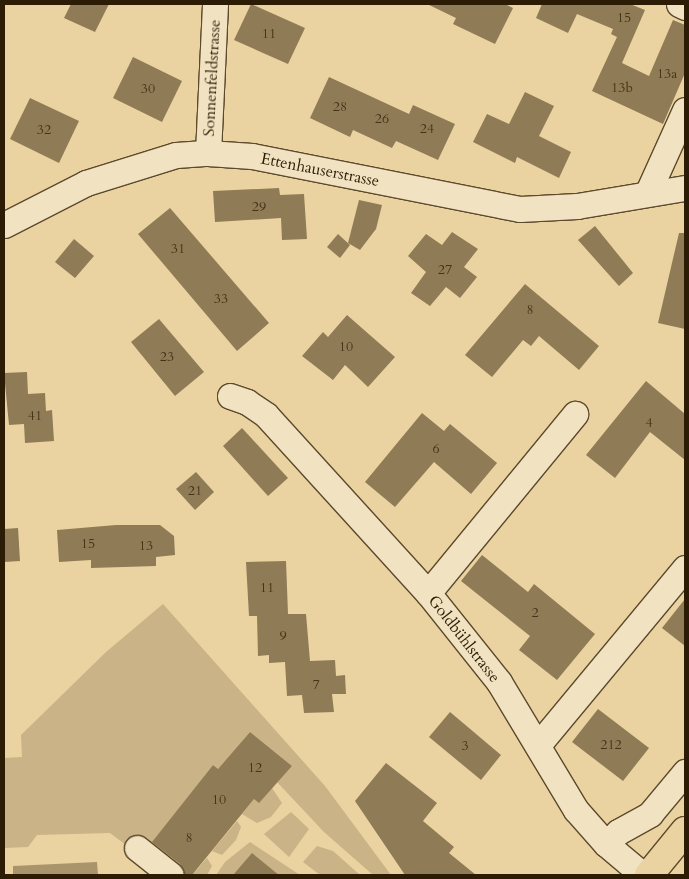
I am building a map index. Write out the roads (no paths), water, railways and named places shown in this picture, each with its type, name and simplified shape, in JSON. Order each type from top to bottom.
[{"type":"main road","points":[[649,875],[685,831]]},
{"type":"street","name":"Sonnenfeldstrasse","points":[[208,153],[215,4]]},
{"type":"street","points":[[679,4],[685,7]]},
{"type":"street","points":[[648,192],[685,110]]},
{"type":"street","name":"Ettenhauserstrasse","points":[[4,225],[86,184],[176,156],[208,153],[252,156],[520,209],[577,206],[648,192],[685,188]]},
{"type":"street","name":"Goldbühlstrasse","points":[[230,396],[247,402],[266,415],[428,593],[499,682],[568,798],[606,844],[643,875]]},
{"type":"street","points":[[428,593],[575,414]]},
{"type":"street","points":[[538,745],[685,568]]},
{"type":"street","points":[[606,844],[618,832],[650,814],[685,772]]},
{"type":"street","points":[[138,848],[171,875]]}]
